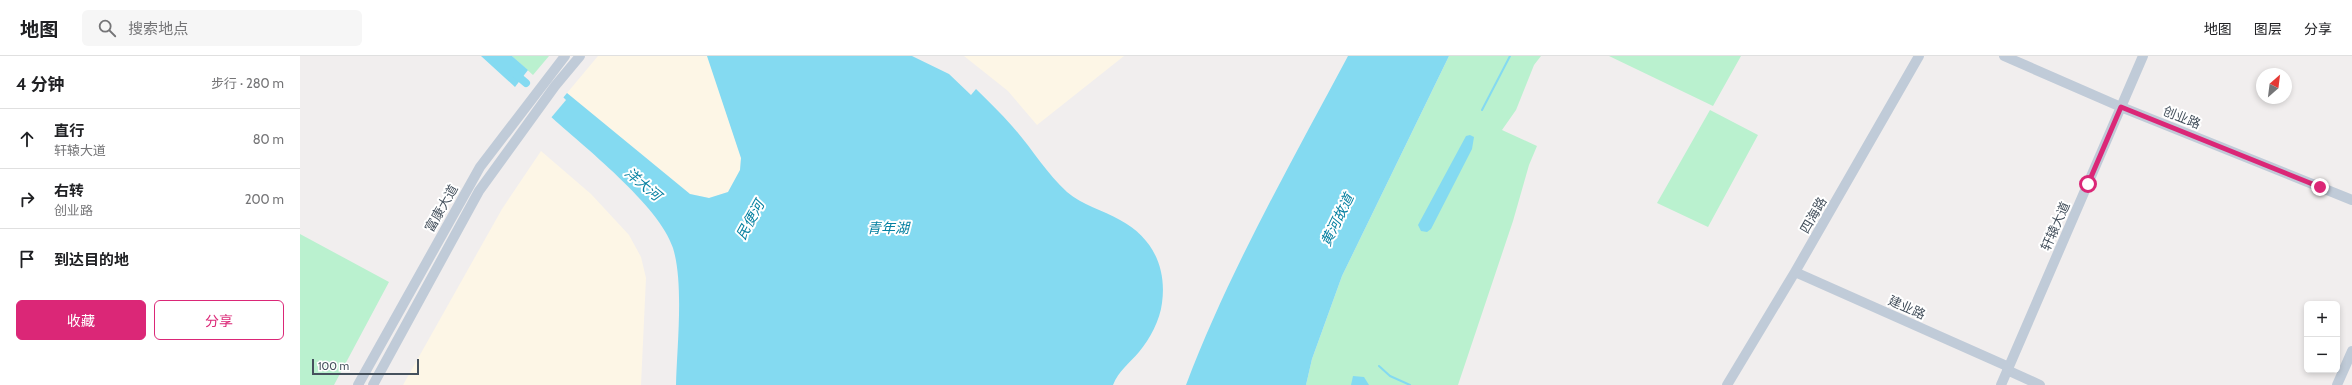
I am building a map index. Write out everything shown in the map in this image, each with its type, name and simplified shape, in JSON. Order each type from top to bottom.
[{"type":"street","name":"富康大道","points":[[358,385],[480,166],[565,56]]},
{"type":"street","name":"富康大道","points":[[373,385],[479,191],[555,86],[580,56]]},
{"type":"street","name":"四海路","points":[[1727,385],[1795,272],[1919,56]]},
{"type":"street","name":"创业路","points":[[2004,56],[2121,107],[2352,200]]},
{"type":"street","name":"轩辕大道","points":[[2001,385],[2144,56]]},
{"type":"street","name":"建业路","points":[[1795,272],[2008,368],[2040,385]]},
{"type":"street","points":[[2337,385],[2352,351]]},
{"type":"shaded area","points":[[598,56],[708,56],[741,158],[740,170],[728,192],[709,198],[690,194],[567,93]]},
{"type":"shaded area","points":[[964,56],[1124,56],[1037,125],[1008,91]]},
{"type":"shaded area","points":[[541,151],[591,194],[629,235],[641,257],[646,278],[641,385],[403,385],[502,209]]},
{"type":"green space","points":[[512,56],[549,56],[533,75]]},
{"type":"green space","points":[[1449,56],[1541,56],[1534,65],[1516,110],[1502,130],[1537,146],[1529,165],[1513,221],[1458,385],[1306,385],[1312,359],[1342,276]]},
{"type":"green space","points":[[1609,56],[1741,56],[1713,106]]},
{"type":"green space","points":[[1710,110],[1758,135],[1708,227],[1657,203]]},
{"type":"green space","points":[[300,234],[389,282],[334,385],[300,385]]},
{"type":"water","points":[[481,56],[512,56],[528,70],[515,87]]},
{"type":"water","name":"青年湖","points":[[707,56],[912,56],[949,74],[971,95],[976,89],[1008,121],[1059,185],[1073,197],[1113,216],[1131,227],[1149,244],[1159,265],[1163,290],[1159,316],[1147,341],[1121,371],[1113,385],[676,385],[679,297],[673,248],[665,231],[653,214],[637,196],[619,177],[549,115],[567,93],[690,194],[709,198],[728,192],[740,170],[741,158]]},
{"type":"water","name":"黄河故道","points":[[1348,56],[1449,56],[1342,276],[1312,359],[1306,385],[1186,385],[1221,301],[1241,259]]},
{"type":"water","points":[[1470,135],[1474,137],[1472,149],[1431,229],[1427,232],[1421,231],[1418,225],[1466,136]]},
{"type":"water","points":[[1353,376],[1364,377],[1369,385],[1351,385]]},
{"type":"pier","points":[[562,96],[566,100],[550,119],[548,114]]},
{"type":"waterway","points":[[1482,110],[1510,56]]},
{"type":"waterway","name":"洋大河","points":[[513,72],[526,83]]},
{"type":"waterway","points":[[1379,366],[1390,376],[1410,385]]},
{"type":"route","points":[[2088,184],[2121,107],[2320,187]]},
{"type":"water label","name":"民便河","points":[[750,220]]}]
